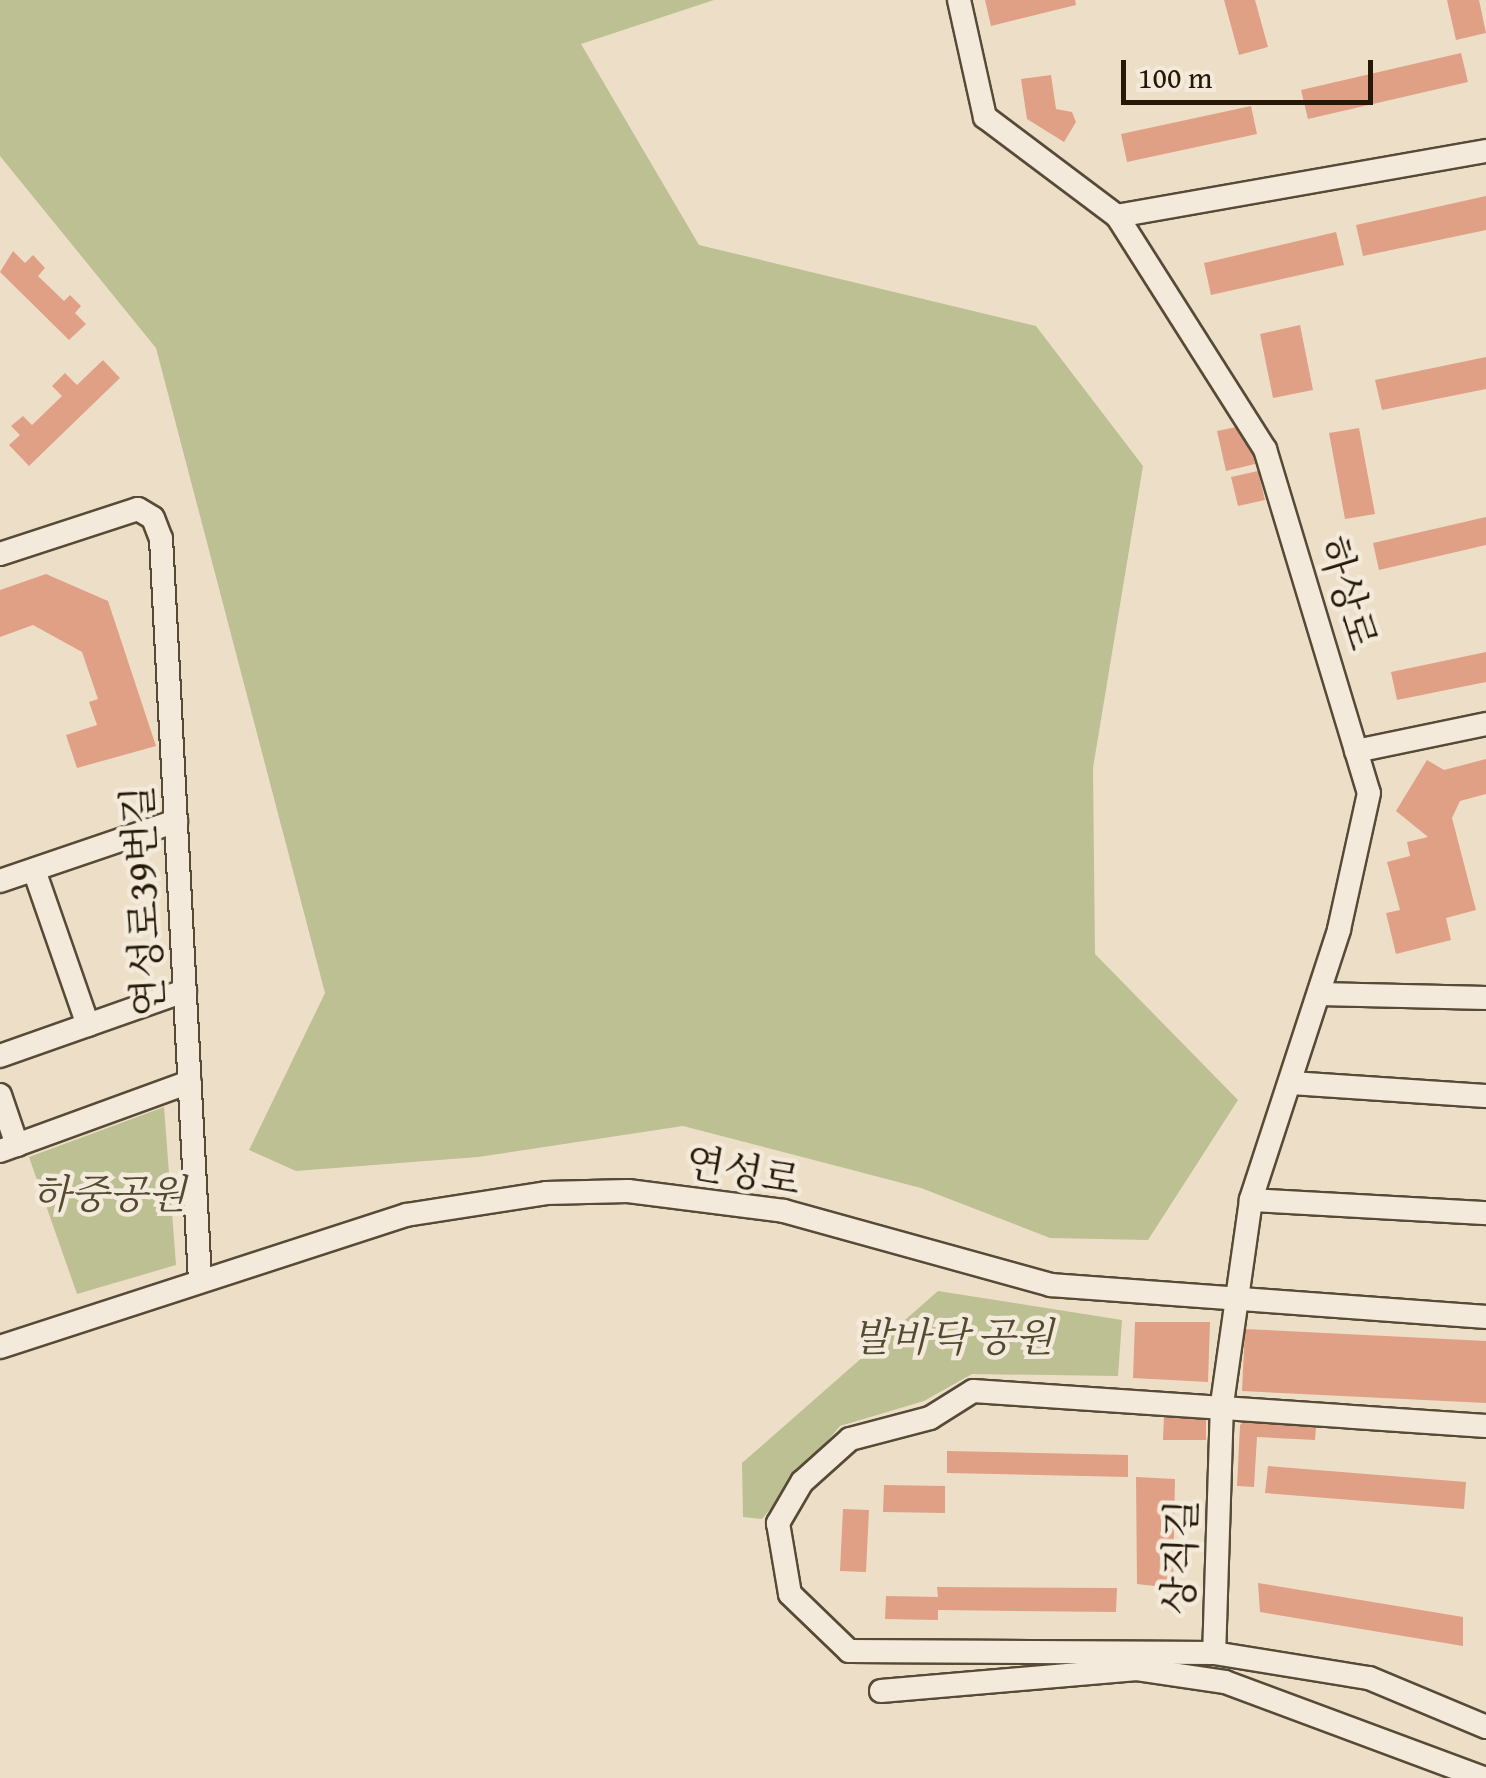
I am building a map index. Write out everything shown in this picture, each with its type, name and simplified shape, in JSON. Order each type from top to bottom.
[{"type":"street","name":"하상로","points":[[959,0],[984,117],[1117,216],[1264,449],[1369,793],[1320,994],[1252,1200],[1239,1300]]},
{"type":"street","points":[[1117,216],[1486,151]]},
{"type":"street","name":"연성로39번길","points":[[0,554],[138,509],[153,518],[161,539],[200,1281]]},
{"type":"street","points":[[1356,751],[1486,724]]},
{"type":"street","points":[[0,881],[176,821]]},
{"type":"street","points":[[34,870],[88,1025]]},
{"type":"street","points":[[0,1056],[185,991]]},
{"type":"street","points":[[1320,994],[1486,998]]},
{"type":"street","points":[[0,1095],[9,1148],[190,1082]]},
{"type":"street","points":[[1292,1082],[1486,1096]]},
{"type":"street","name":"연성로","points":[[0,1348],[406,1215],[546,1193],[628,1191],[784,1211],[1051,1286],[1486,1317]]},
{"type":"street","points":[[1252,1200],[1486,1213]]},
{"type":"street","name":"상직길","points":[[1239,1300],[1222,1404],[1214,1653],[1369,1678],[1486,1727]]},
{"type":"street","points":[[1214,1653],[850,1651],[790,1594],[778,1523],[802,1482],[850,1439],[930,1418],[973,1391],[1222,1404],[1486,1426]]},
{"type":"street","points":[[881,1691],[1080,1671],[1155,1672],[1225,1682],[1318,1712],[1483,1778]]},
{"type":"green space","points":[[0,0],[714,0],[581,44],[699,245],[1036,326],[1143,466],[1093,768],[1095,954],[1238,1100],[1148,1240],[1050,1238],[921,1188],[683,1126],[478,1157],[296,1171],[249,1150],[325,993],[156,348],[0,156]]},
{"type":"green space","name":"하중공원","points":[[164,1107],[176,1265],[77,1294],[29,1157]]},
{"type":"green space","name":"발바닥 공원","points":[[938,1291],[1122,1320],[1118,1376],[972,1374],[924,1401],[840,1426],[762,1519],[743,1517],[742,1463]]},
{"type":"building","points":[[985,0],[1075,0],[1076,5],[991,26]]},
{"type":"building","points":[[1224,0],[1255,0],[1268,47],[1239,55]]},
{"type":"building","points":[[1447,0],[1479,0],[1486,33],[1456,40]]},
{"type":"building","points":[[1461,53],[1468,82],[1308,119],[1301,90]]},
{"type":"building","points":[[1051,75],[1056,109],[1072,112],[1076,122],[1064,142],[1027,119],[1021,79]]},
{"type":"building","points":[[1251,106],[1257,134],[1127,162],[1121,134]]},
{"type":"building","points":[[1486,196],[1486,230],[1363,256],[1356,225]]},
{"type":"building","points":[[1336,232],[1344,265],[1211,295],[1204,263]]},
{"type":"building","points":[[13,251],[25,263],[33,255],[45,268],[38,276],[64,301],[70,295],[81,306],[75,313],[86,324],[69,340],[0,272]]},
{"type":"building","points":[[1300,325],[1313,390],[1273,398],[1260,334]]},
{"type":"building","points":[[1486,357],[1486,389],[1382,410],[1375,380]]},
{"type":"building","points":[[103,360],[120,378],[29,466],[9,445],[20,435],[11,426],[23,416],[32,425],[62,396],[52,386],[65,373],[77,385]]},
{"type":"building","points":[[1246,425],[1255,464],[1226,471],[1217,431]]},
{"type":"building","points":[[1359,428],[1375,514],[1345,519],[1329,433]]},
{"type":"building","points":[[1258,471],[1265,500],[1238,506],[1231,477]]},
{"type":"building","points":[[1486,517],[1486,545],[1379,570],[1373,543]]},
{"type":"building","points":[[46,574],[108,601],[156,746],[77,768],[66,735],[97,725],[89,702],[98,699],[82,652],[33,625],[0,637],[0,590]]},
{"type":"building","points":[[1486,652],[1486,682],[1397,700],[1391,672]]},
{"type":"building","points":[[1486,759],[1486,794],[1460,801],[1452,818],[1476,910],[1446,918],[1451,940],[1396,954],[1386,913],[1400,910],[1387,862],[1410,856],[1407,842],[1428,837],[1396,811],[1427,760],[1444,770]]},
{"type":"building","points":[[1135,1322],[1210,1322],[1208,1382],[1133,1378]]},
{"type":"building","points":[[1245,1329],[1486,1341],[1486,1403],[1242,1391]]},
{"type":"building","points":[[1254,1411],[1317,1414],[1315,1440],[1257,1437],[1254,1487],[1237,1486],[1240,1425]]},
{"type":"building","points":[[1164,1415],[1206,1416],[1206,1440],[1163,1440]]},
{"type":"building","points":[[947,1451],[1128,1455],[1128,1477],[947,1473]]},
{"type":"building","points":[[1268,1466],[1466,1482],[1464,1509],[1265,1493]]},
{"type":"building","points":[[1136,1477],[1175,1479],[1173,1588],[1137,1584]]},
{"type":"building","points":[[884,1485],[945,1486],[945,1513],[883,1512]]},
{"type":"building","points":[[843,1509],[869,1510],[866,1572],[840,1571]]},
{"type":"building","points":[[1258,1583],[1463,1617],[1463,1646],[1260,1612]]},
{"type":"building","points":[[937,1587],[1117,1588],[1116,1612],[938,1610],[938,1620],[885,1619],[886,1596],[938,1597]]}]
